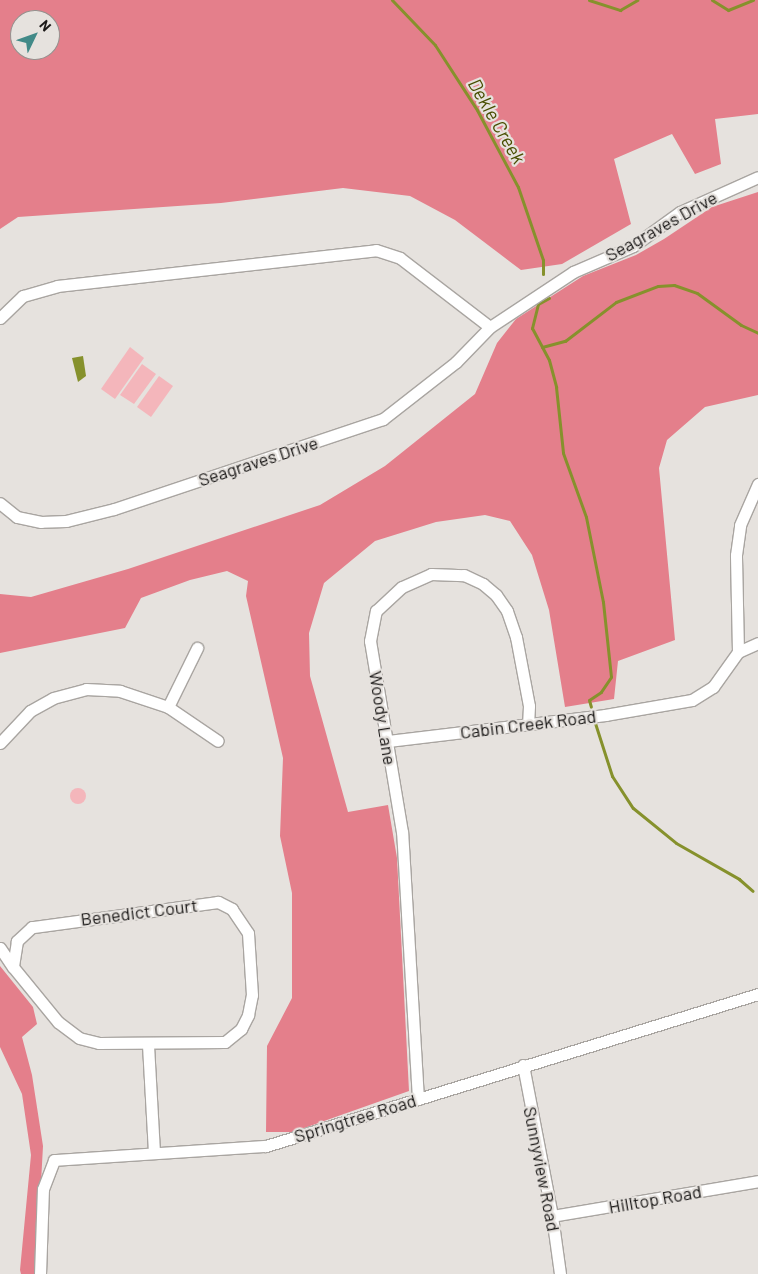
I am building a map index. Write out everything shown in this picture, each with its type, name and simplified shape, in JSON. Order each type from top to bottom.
[{"type":"street","name":"Seagraves Drive","points":[[0,504],[17,517],[41,522],[66,521],[114,509],[383,419],[456,362],[490,327],[573,272],[633,246],[680,212],[758,177]]},
{"type":"street","points":[[0,318],[23,296],[57,286],[376,250],[400,258],[490,327]]},
{"type":"street","points":[[758,484],[740,525],[736,555],[738,652],[758,643]]},
{"type":"street","name":"Woody Lane","points":[[418,1099],[402,832],[370,641],[372,620],[387,598],[416,578],[430,574],[464,575],[475,579],[496,595],[507,611],[516,637],[529,706],[528,723]]},
{"type":"street","points":[[168,707],[197,648]]},
{"type":"street","name":"Cabin Creek Road","points":[[388,740],[666,705],[692,700],[712,687],[738,652]]},
{"type":"street","points":[[0,743],[30,711],[53,698],[86,689],[120,691],[168,707],[218,741]]},
{"type":"street","name":"Benedict Court","points":[[225,903],[239,916],[248,933],[252,995],[248,1015],[241,1029],[225,1042],[148,1045],[99,1043],[78,1038],[58,1022],[13,967],[17,941],[32,927],[225,903]]},
{"type":"street","points":[[0,948],[13,967]]},
{"type":"street","name":"Springtree Road","points":[[40,1274],[42,1189],[54,1160],[266,1146],[523,1065],[758,994]]},
{"type":"street","points":[[148,1045],[154,1153]]},
{"type":"street","name":"Sunnyview Road","points":[[523,1065],[552,1216],[560,1274]]},
{"type":"street","name":"Hilltop Road","points":[[552,1216],[758,1181]]},
{"type":"shaded area","points":[[0,0],[758,0],[758,114],[715,119],[721,164],[695,174],[672,134],[614,159],[631,224],[562,264],[521,270],[455,220],[410,196],[343,188],[221,203],[18,217],[0,229]]},
{"type":"shaded area","points":[[758,192],[758,395],[705,407],[667,440],[659,468],[675,640],[618,661],[614,699],[565,707],[549,610],[532,555],[510,521],[485,515],[436,522],[375,541],[324,583],[309,633],[310,676],[348,812],[388,805],[397,858],[409,1091],[293,1132],[266,1132],[267,1046],[292,998],[292,893],[280,836],[283,758],[246,596],[248,581],[227,571],[190,580],[141,598],[125,628],[0,653],[0,594],[31,597],[128,569],[320,505],[385,466],[475,394],[497,343],[516,319],[583,276],[636,255],[712,207]]},
{"type":"shaded area","points":[[130,347],[144,358],[115,399],[101,389]]},
{"type":"shaded area","points":[[83,356],[86,376],[78,382],[72,358]]},
{"type":"shaded area","points":[[142,364],[156,374],[134,404],[120,395]]},
{"type":"shaded area","points":[[159,376],[173,386],[151,417],[137,407]]},
{"type":"shaded area","points":[[75,788],[81,788],[86,793],[84,802],[75,804],[70,799],[70,793]]},
{"type":"shaded area","points":[[0,966],[33,1007],[37,1024],[22,1037],[32,1075],[43,1146],[36,1274],[21,1274],[20,1270],[31,1155],[22,1094],[0,1047]]},
{"type":"waterway","name":"Dekle Creek","points":[[392,0],[435,45],[477,110],[518,187],[543,260],[543,274]]},
{"type":"waterway","points":[[589,0],[620,10],[637,0]]},
{"type":"waterway","points":[[712,0],[728,10],[753,0]]},
{"type":"waterway","points":[[542,347],[565,341],[616,302],[658,286],[674,285],[697,293],[741,325],[758,333]]},
{"type":"waterway","points":[[549,298],[538,304],[532,328],[549,360],[556,387],[563,453],[586,517],[603,602],[611,677],[601,692],[589,700],[591,707]]},
{"type":"waterway","points":[[595,723],[612,776],[633,808],[676,843],[739,879],[753,891]]}]
